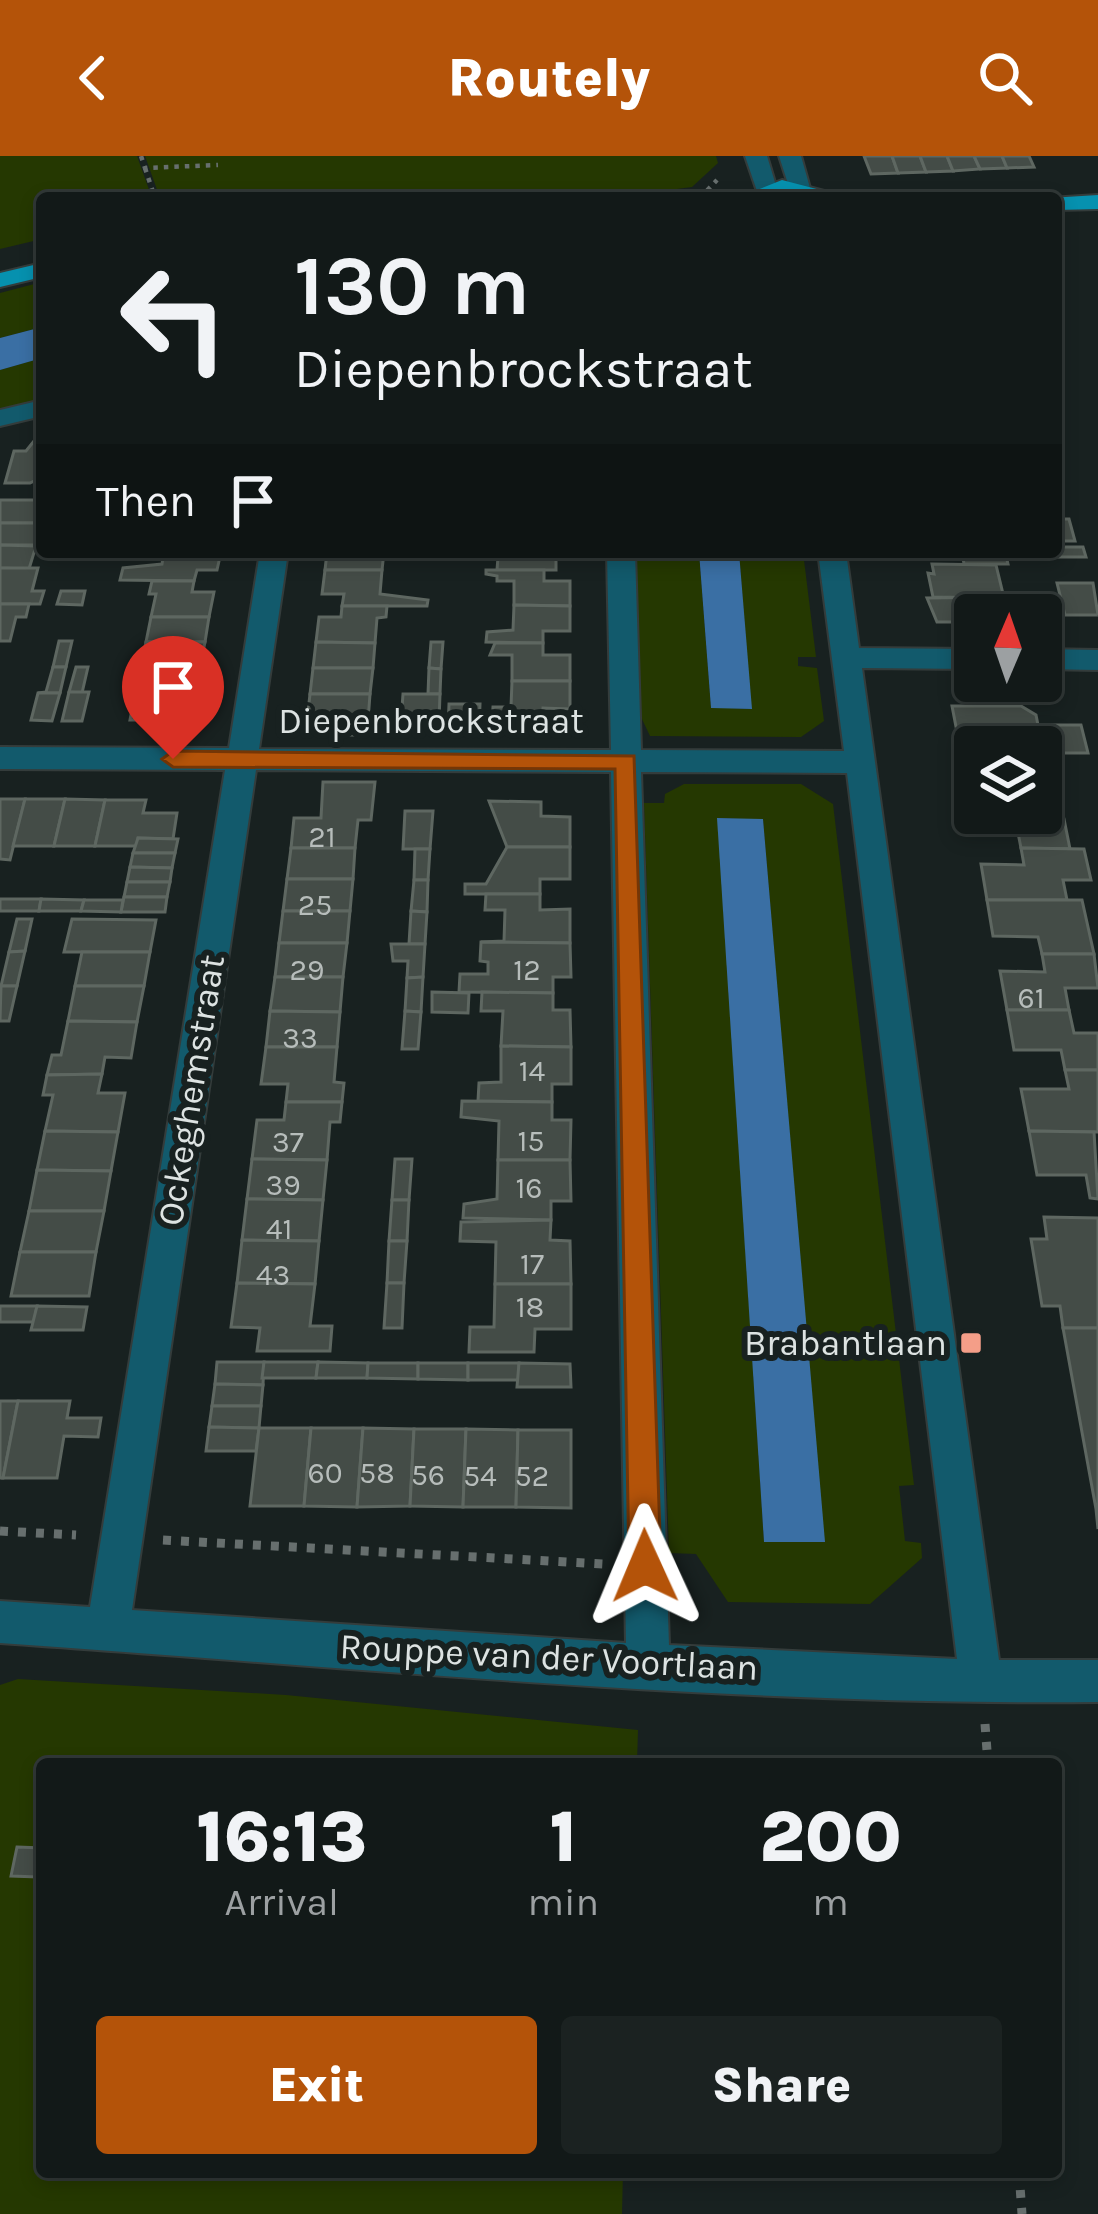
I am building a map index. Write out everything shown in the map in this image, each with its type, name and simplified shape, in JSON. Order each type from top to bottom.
[{"type":"main road","points":[[771,192],[799,188],[809,192]]},
{"type":"main road","points":[[1062,203],[1098,202]]},
{"type":"main road","points":[[0,280],[36,271]]},
{"type":"street","points":[[756,156],[757,192]]},
{"type":"street","points":[[790,156],[799,188]]},
{"type":"street","points":[[0,418],[36,409]]},
{"type":"street","name":"Ockeghemstraat","points":[[108,1628],[273,558]]},
{"type":"street","points":[[621,558],[648,1665]]},
{"type":"street","points":[[833,558],[969,1566],[980,1682]]},
{"type":"street","points":[[847,658],[954,659]]},
{"type":"street","points":[[1062,659],[1098,660]]},
{"type":"street","name":"Diepenbrockstraat","points":[[0,758],[861,762]]},
{"type":"street","name":"Rouppe van der Voortlaan","points":[[0,1622],[648,1665],[980,1682],[1098,1681]]},
{"type":"path","points":[[141,156],[153,192]]},
{"type":"path","points":[[146,168],[218,165]]},
{"type":"path","points":[[0,1531],[645,1566]]},
{"type":"path","points":[[1019,2178],[1022,2214]]},
{"type":"green space","points":[[0,156],[137,156],[150,192],[36,192],[36,240],[0,249]]},
{"type":"green space","points":[[145,156],[716,156],[718,163],[692,187],[654,192],[158,192]]},
{"type":"green space","points":[[36,284],[36,329],[0,338],[0,293]]},
{"type":"green space","points":[[36,360],[36,401],[0,409],[0,370]]},
{"type":"green space","points":[[635,558],[699,558],[711,707],[751,709],[739,558],[804,558],[816,657],[798,657],[798,666],[817,668],[824,721],[801,737],[650,736],[641,717]]},
{"type":"green space","points":[[684,784],[801,784],[833,804],[914,1485],[899,1486],[905,1541],[921,1543],[922,1558],[870,1604],[728,1602],[696,1554],[669,1553],[644,803],[664,803],[665,794]],"holes":[[[718,818],[763,820],[824,1542],[764,1541]]]},
{"type":"green space","points":[[18,1679],[286,1695],[638,1730],[637,1758],[36,1758],[36,2178],[623,2178],[622,2214],[0,2214],[0,1685]]},
{"type":"water","points":[[36,329],[36,360],[0,370],[0,338]]},
{"type":"water","points":[[699,558],[739,558],[752,709],[711,708]]},
{"type":"water","points":[[717,818],[763,819],[825,1542],[764,1542]]},
{"type":"building","points":[[864,156],[892,156],[898,173],[871,174]]},
{"type":"building","points":[[892,156],[920,156],[926,172],[898,173]]},
{"type":"building","points":[[920,156],[947,156],[953,171],[926,172]]},
{"type":"building","points":[[947,156],[974,156],[980,169],[953,171]]},
{"type":"building","points":[[974,156],[1002,156],[1007,168],[980,169]]},
{"type":"building","points":[[1002,156],[1029,156],[1034,167],[1007,168]]},
{"type":"building","points":[[36,441],[36,480],[5,483],[14,451],[26,451]]},
{"type":"building","points":[[0,500],[36,500],[36,523],[0,523]]},
{"type":"building","points":[[1062,519],[1069,519],[1075,541],[1062,541]]},
{"type":"building","points":[[0,523],[36,523],[36,545],[0,545]]},
{"type":"building","points":[[0,545],[36,546],[29,569],[0,568]]},
{"type":"building","points":[[1062,547],[1083,547],[1086,557],[1062,557]]},
{"type":"building","points":[[163,558],[220,558],[217,570],[197,570],[194,581],[120,580],[123,568],[162,564]]},
{"type":"building","points":[[326,558],[383,558],[382,570],[325,570]]},
{"type":"building","points":[[498,558],[556,558],[556,570],[497,570]]},
{"type":"building","points":[[963,558],[1006,558],[1008,564],[964,564]]},
{"type":"building","points":[[932,564],[996,565],[1003,594],[933,597],[928,573],[934,574]]},
{"type":"building","points":[[0,568],[38,568],[32,591],[44,591],[40,604],[0,604]]},
{"type":"building","points":[[325,570],[382,570],[380,594],[428,600],[427,606],[342,606],[344,594],[322,594]]},
{"type":"building","points":[[486,570],[544,570],[544,581],[570,581],[570,606],[514,605],[514,581],[497,581]]},
{"type":"building","points":[[152,581],[194,581],[192,592],[214,592],[209,617],[151,617],[156,594],[149,594]]},
{"type":"building","points":[[1057,583],[1093,583],[1098,615],[1065,615]]},
{"type":"building","points":[[61,591],[85,591],[82,605],[57,604]]},
{"type":"building","points":[[927,598],[954,598],[954,622],[937,622]]},
{"type":"building","points":[[0,604],[29,604],[26,617],[16,617],[10,641],[0,641]]},
{"type":"building","points":[[514,605],[570,606],[570,631],[543,631],[543,643],[486,642],[487,632],[513,630]]},
{"type":"building","points":[[342,606],[387,606],[386,617],[377,618],[375,643],[316,642],[319,617],[341,617]]},
{"type":"building","points":[[151,617],[209,617],[205,642],[146,642]]},
{"type":"building","points":[[59,641],[72,641],[66,667],[53,667]]},
{"type":"building","points":[[146,642],[205,642],[200,667],[141,667]]},
{"type":"building","points":[[316,642],[375,643],[373,668],[313,668]]},
{"type":"building","points":[[431,642],[443,642],[441,669],[429,668]]},
{"type":"building","points":[[495,643],[543,643],[543,655],[570,655],[570,681],[512,681],[512,655],[490,655]]},
{"type":"building","points":[[53,667],[66,667],[60,693],[38,693],[46,692]]},
{"type":"building","points":[[76,667],[88,667],[82,693],[69,692]]},
{"type":"building","points":[[141,667],[200,667],[196,693],[135,693]]},
{"type":"building","points":[[313,668],[373,668],[370,694],[310,694]]},
{"type":"building","points":[[429,668],[441,669],[440,694],[428,694]]},
{"type":"building","points":[[512,681],[570,681],[570,709],[543,708],[542,722],[492,722],[493,707],[511,707]]},
{"type":"building","points":[[69,692],[89,692],[82,721],[62,721]]},
{"type":"building","points":[[38,693],[60,693],[52,721],[31,720]]},
{"type":"building","points":[[135,693],[196,693],[191,720],[130,720]]},
{"type":"building","points":[[310,694],[370,694],[367,735],[324,735],[326,721],[307,721]]},
{"type":"building","points":[[403,694],[440,694],[439,722],[401,722]]},
{"type":"building","points":[[449,704],[480,704],[479,730],[448,730]]},
{"type":"building","points":[[952,706],[1021,706],[1036,715],[1038,725],[1081,725],[1088,753],[1062,753],[1062,726],[956,726]]},
{"type":"building","points":[[323,782],[375,782],[371,820],[358,820],[355,848],[291,848],[294,818],[321,818]]},
{"type":"building","points":[[0,799],[25,799],[10,860],[0,859]]},
{"type":"building","points":[[25,799],[65,799],[54,846],[13,846]]},
{"type":"building","points":[[65,799],[105,800],[95,846],[54,846]]},
{"type":"building","points":[[105,800],[146,800],[143,813],[177,813],[173,839],[138,838],[137,846],[95,846]]},
{"type":"building","points":[[489,801],[541,802],[541,816],[570,817],[570,847],[507,847]]},
{"type":"building","points":[[405,811],[433,811],[430,849],[403,849]]},
{"type":"building","points":[[1064,819],[1070,849],[1021,848],[1018,834],[1062,834]]},
{"type":"building","points":[[138,838],[178,839],[175,853],[133,853]]},
{"type":"building","points":[[507,847],[570,847],[570,879],[540,879],[540,894],[465,894],[465,884],[486,884]]},
{"type":"building","points":[[291,848],[355,848],[353,879],[287,879]]},
{"type":"building","points":[[1021,848],[1084,849],[1091,880],[1063,880],[1067,900],[987,900],[981,864],[1024,865]]},
{"type":"building","points":[[415,849],[430,849],[428,880],[414,880]]},
{"type":"building","points":[[133,853],[175,853],[172,868],[130,867]]},
{"type":"building","points":[[130,867],[172,868],[170,882],[127,882]]},
{"type":"building","points":[[287,879],[353,879],[350,911],[283,911]]},
{"type":"building","points":[[414,880],[428,880],[427,912],[411,911]]},
{"type":"building","points":[[127,882],[170,882],[167,897],[124,897]]},
{"type":"building","points":[[486,894],[540,894],[540,910],[570,909],[570,943],[481,942],[504,941],[505,910],[485,910]]},
{"type":"building","points":[[124,897],[167,897],[165,912],[121,912]]},
{"type":"building","points":[[0,899],[41,899],[39,911],[0,911]]},
{"type":"building","points":[[41,899],[84,900],[81,911],[39,911]]},
{"type":"building","points":[[84,900],[123,900],[121,912],[81,911]]},
{"type":"building","points":[[987,900],[1082,900],[1094,954],[1042,954],[1038,937],[993,936]]},
{"type":"building","points":[[283,911],[350,911],[347,943],[279,943]]},
{"type":"building","points":[[411,911],[427,912],[425,944],[409,944]]},
{"type":"building","points":[[17,919],[32,919],[25,951],[9,952]]},
{"type":"building","points":[[72,919],[156,920],[150,952],[64,952]]},
{"type":"building","points":[[481,942],[570,943],[571,977],[553,977],[553,993],[459,992],[460,974],[488,974],[488,962],[480,961]]},
{"type":"building","points":[[279,943],[347,943],[343,977],[275,977]]},
{"type":"building","points":[[391,944],[425,944],[423,977],[407,978],[408,961],[393,961]]},
{"type":"building","points":[[25,951],[17,986],[1,986],[9,952]]},
{"type":"building","points":[[82,952],[150,952],[144,986],[75,986]]},
{"type":"building","points":[[1042,954],[1094,954],[1098,988],[1065,988],[1069,1010],[1007,1010],[1000,971],[1045,972]]},
{"type":"building","points":[[275,977],[343,977],[340,1012],[270,1011]]},
{"type":"building","points":[[423,977],[421,1012],[405,1011],[407,978]]},
{"type":"building","points":[[1,986],[17,986],[9,1021],[0,1021]]},
{"type":"building","points":[[75,986],[144,986],[137,1022],[68,1021]]},
{"type":"building","points":[[432,992],[469,993],[468,1013],[432,1012]]},
{"type":"building","points":[[482,992],[553,993],[553,1010],[570,1010],[571,1047],[501,1046],[503,1011],[481,1011]]},
{"type":"building","points":[[1007,1010],[1069,1010],[1074,1033],[1098,1033],[1098,1070],[1065,1070],[1061,1050],[1014,1050]]},
{"type":"building","points":[[270,1011],[340,1012],[337,1047],[266,1047]]},
{"type":"building","points":[[405,1011],[421,1012],[418,1049],[402,1049]]},
{"type":"building","points":[[68,1021],[137,1022],[131,1058],[105,1057],[102,1074],[47,1075],[52,1055],[61,1055]]},
{"type":"building","points":[[501,1046],[571,1047],[571,1084],[552,1084],[552,1102],[478,1101],[479,1083],[501,1082]]},
{"type":"building","points":[[266,1047],[337,1047],[334,1082],[344,1083],[342,1102],[286,1102],[288,1084],[261,1084]]},
{"type":"building","points":[[1065,1070],[1098,1070],[1098,1132],[1029,1131],[1021,1089],[1069,1089]]},
{"type":"building","points":[[102,1074],[98,1093],[125,1093],[118,1132],[45,1131],[53,1095],[43,1095],[47,1075]]},
{"type":"building","points":[[462,1101],[552,1102],[552,1120],[571,1120],[570,1160],[498,1160],[499,1121],[461,1117]]},
{"type":"building","points":[[286,1102],[342,1102],[340,1122],[330,1122],[327,1160],[252,1159],[257,1120],[284,1120]]},
{"type":"building","points":[[45,1131],[118,1132],[111,1171],[37,1170]]},
{"type":"building","points":[[1029,1131],[1094,1132],[1098,1199],[1090,1198],[1086,1175],[1037,1175]]},
{"type":"building","points":[[252,1159],[327,1160],[323,1200],[247,1199]]},
{"type":"building","points":[[395,1159],[412,1159],[409,1200],[392,1200]]},
{"type":"building","points":[[498,1160],[570,1160],[571,1201],[551,1201],[551,1220],[463,1218],[464,1204],[497,1199]]},
{"type":"building","points":[[37,1170],[111,1171],[104,1211],[29,1211]]},
{"type":"building","points":[[247,1199],[323,1200],[319,1241],[242,1240]]},
{"type":"building","points":[[392,1200],[409,1200],[407,1241],[389,1241]]},
{"type":"building","points":[[29,1211],[104,1211],[96,1252],[20,1252]]},
{"type":"building","points":[[1044,1217],[1098,1218],[1098,1328],[1063,1328],[1060,1306],[1042,1306],[1031,1239],[1047,1239]]},
{"type":"building","points":[[551,1220],[550,1240],[570,1241],[571,1284],[495,1284],[496,1242],[460,1241],[461,1222]]},
{"type":"building","points":[[242,1240],[319,1241],[315,1284],[237,1283]]},
{"type":"building","points":[[389,1241],[407,1241],[404,1283],[387,1283]]},
{"type":"building","points":[[20,1252],[96,1252],[89,1296],[11,1296]]},
{"type":"building","points":[[237,1283],[315,1284],[310,1326],[332,1326],[330,1351],[257,1351],[260,1328],[231,1327]]},
{"type":"building","points":[[387,1283],[404,1283],[402,1328],[384,1328]]},
{"type":"building","points":[[495,1284],[571,1284],[571,1329],[535,1329],[534,1352],[469,1352],[470,1327],[494,1327]]},
{"type":"building","points":[[0,1306],[37,1306],[34,1322],[0,1322]]},
{"type":"building","points":[[37,1306],[87,1307],[83,1330],[31,1330]]},
{"type":"building","points":[[1063,1328],[1098,1328],[1098,1529],[1096,1509]]},
{"type":"building","points":[[217,1362],[264,1362],[263,1385],[215,1384]]},
{"type":"building","points":[[264,1362],[318,1362],[316,1378],[262,1378]]},
{"type":"building","points":[[318,1362],[368,1363],[367,1378],[316,1378]]},
{"type":"building","points":[[368,1363],[418,1363],[418,1379],[367,1378]]},
{"type":"building","points":[[418,1363],[468,1363],[468,1380],[418,1379]]},
{"type":"building","points":[[468,1363],[519,1363],[519,1380],[468,1380]]},
{"type":"building","points":[[519,1363],[570,1364],[571,1387],[517,1387]]},
{"type":"building","points":[[215,1384],[263,1385],[261,1406],[212,1406]]},
{"type":"building","points":[[0,1401],[18,1401],[3,1478],[0,1478]]},
{"type":"building","points":[[18,1401],[70,1401],[67,1418],[101,1418],[98,1437],[64,1436],[57,1478],[3,1478]]},
{"type":"building","points":[[212,1406],[261,1406],[259,1428],[209,1427]]},
{"type":"building","points":[[209,1427],[259,1428],[256,1451],[206,1451]]},
{"type":"building","points":[[259,1428],[311,1428],[304,1506],[250,1506]]},
{"type":"building","points":[[311,1428],[363,1428],[357,1507],[304,1506]]},
{"type":"building","points":[[363,1428],[414,1429],[410,1506],[357,1507]]},
{"type":"building","points":[[414,1429],[466,1429],[463,1507],[410,1506]]},
{"type":"building","points":[[466,1429],[518,1430],[516,1507],[463,1507]]},
{"type":"building","points":[[518,1430],[571,1430],[571,1508],[516,1507]]},
{"type":"building","points":[[17,1847],[36,1848],[36,1877],[11,1876]]},
{"type":"place","name":"Brabantlaan","points":[[971,1343]]},
{"type":"route","points":[[173,759],[626,761],[645,1566]]}]
